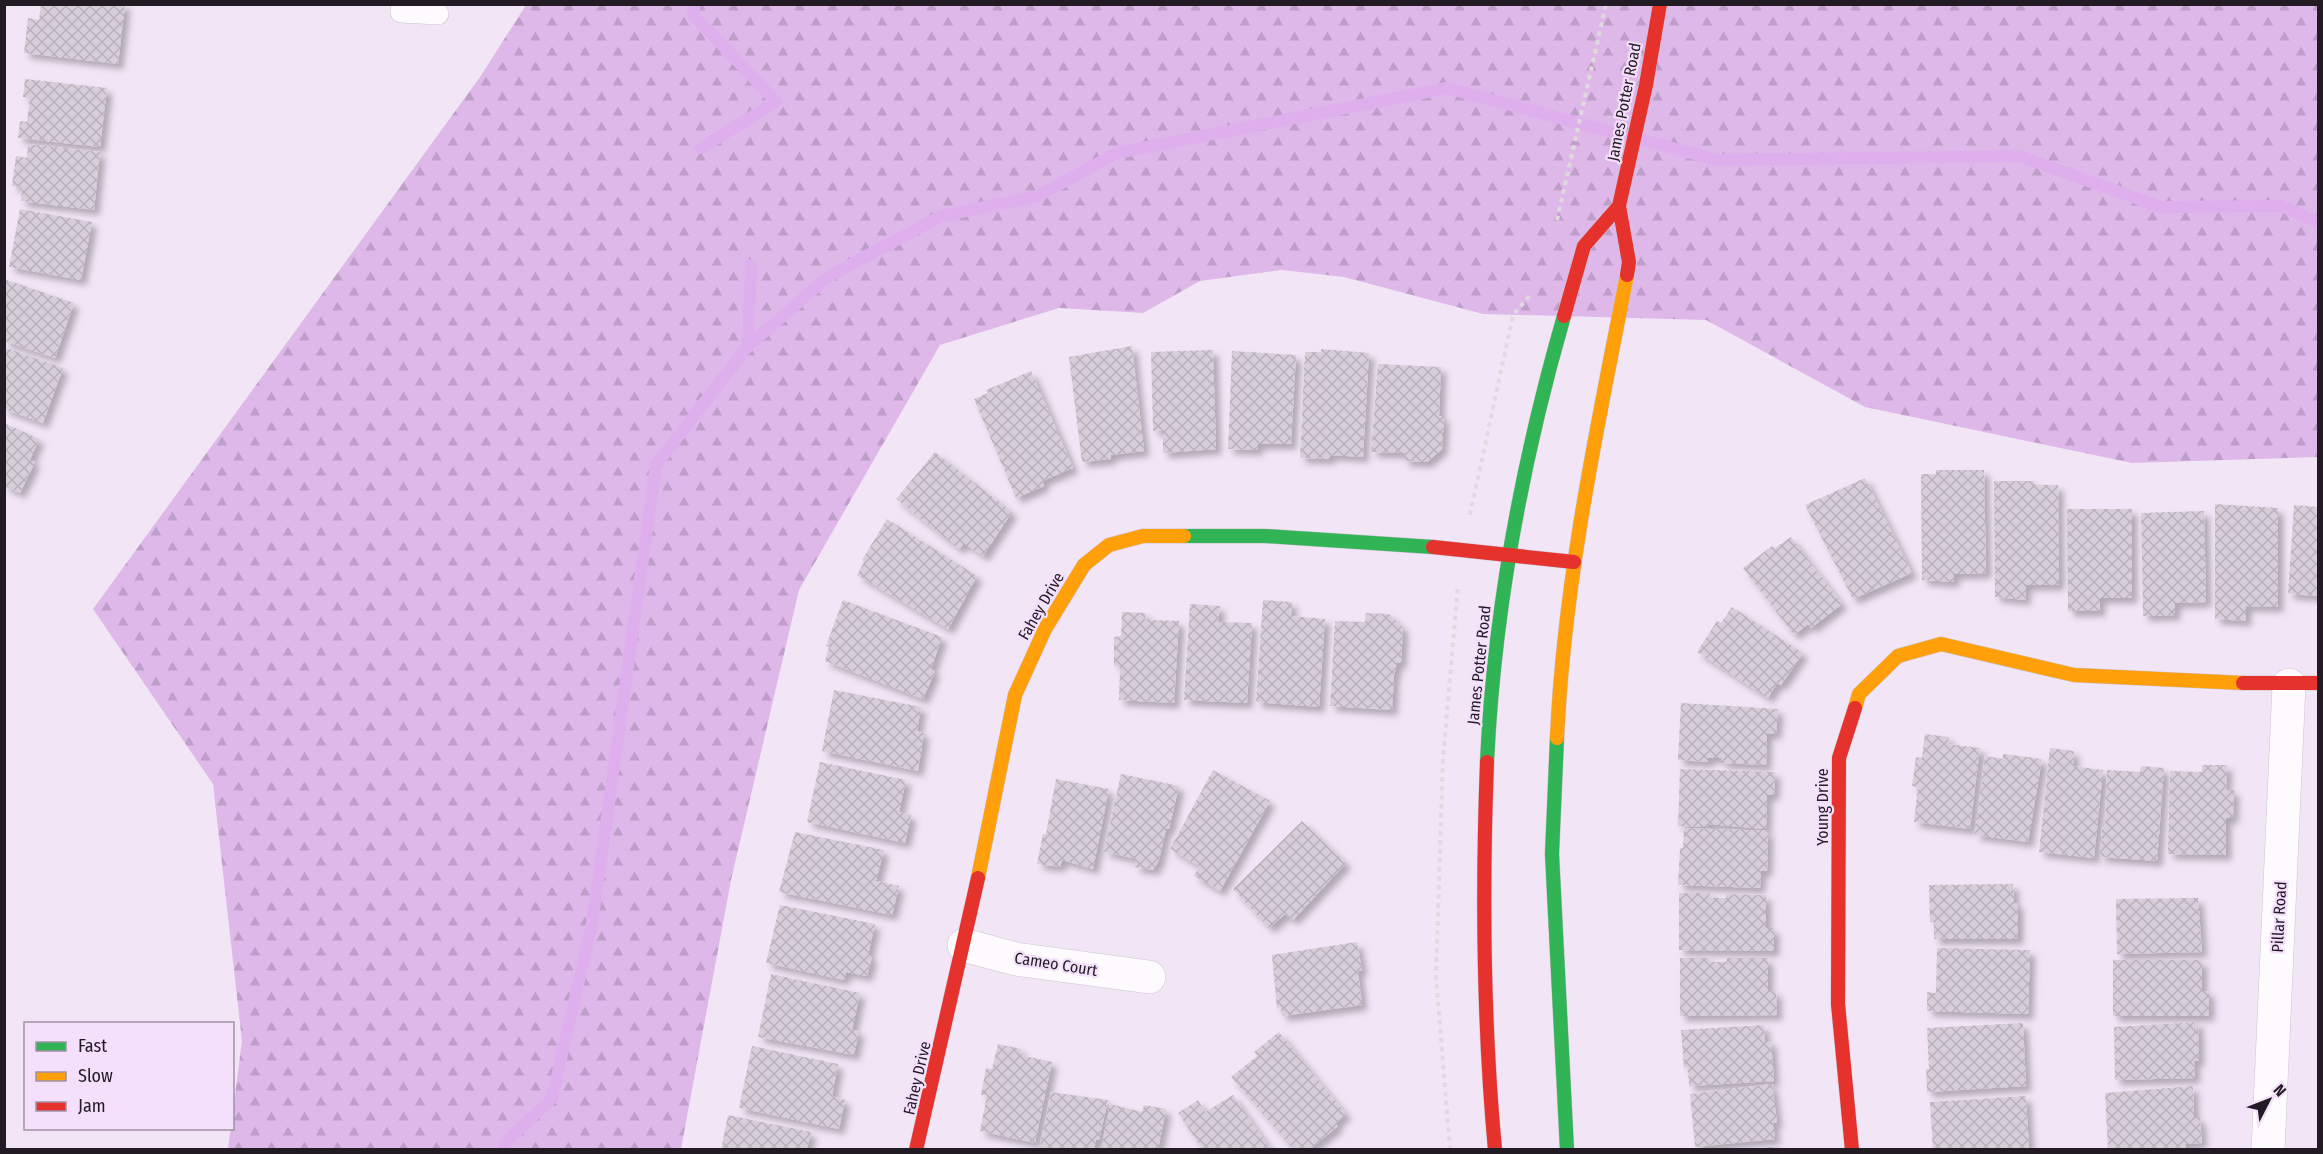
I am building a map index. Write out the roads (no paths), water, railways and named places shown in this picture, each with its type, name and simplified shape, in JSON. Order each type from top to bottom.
[{"type":"main road","name":"James Potter Road","points":[[1567,1149],[1552,854],[1558,716],[1574,562],[1629,262],[1619,206],[1646,85],[1660,4]]},
{"type":"main road","name":"James Potter Road","points":[[1496,1149],[1489,1086],[1483,970],[1483,867],[1489,723],[1507,555],[1546,382],[1584,246],[1619,206]]},
{"type":"main road","name":"Fahey Drive","points":[[916,1149],[964,945],[1015,695],[1032,654],[1084,565],[1109,545],[1143,536],[1265,536],[1574,562]]},
{"type":"main road","name":"Young Drive","points":[[1852,1149],[1839,1004],[1839,758],[1859,694],[1898,656],[1941,644],[2074,675],[2304,684]]},
{"type":"street","name":"Pillar Road","points":[[2268,1149],[2304,684]]},
{"type":"street","name":"Cameo Court","points":[[964,945],[1016,959],[1149,977]]},
{"type":"lane","points":[[402,4],[401,12],[438,14]]},
{"type":"waterway","points":[[695,4],[693,14],[776,102],[701,148]]},
{"type":"waterway","points":[[503,1150],[506,1142],[552,1098],[592,924],[656,465],[748,346],[828,277],[941,216],[1038,196],[1117,153],[1447,88],[1717,160],[2019,156],[2161,207],[2281,206],[2318,222]]},
{"type":"waterway","points":[[748,346],[751,265]]}]
